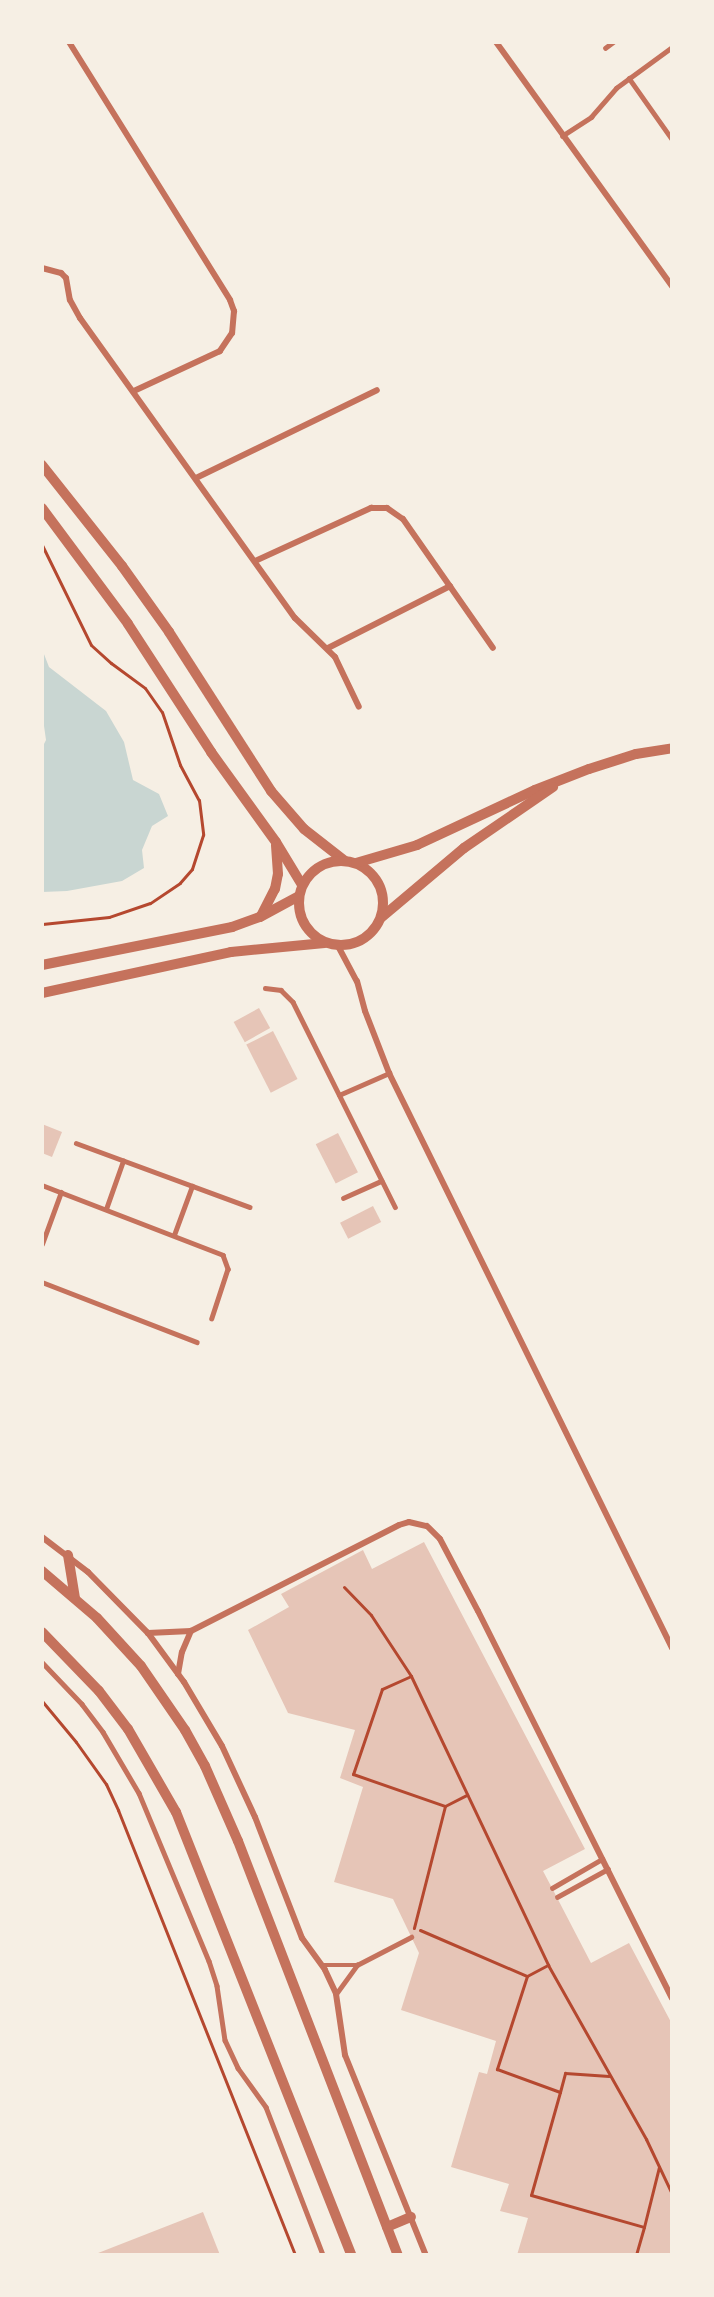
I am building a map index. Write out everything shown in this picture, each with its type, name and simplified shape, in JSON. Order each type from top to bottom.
[{"type":"street","points":[[69,42],[230,300],[234,311],[232,333],[220,351],[134,391]]},
{"type":"street","points":[[496,42],[672,286]]},
{"type":"street","points":[[42,268],[61,273],[66,278],[74,309],[300,624],[328,648],[359,707]]},
{"type":"street","points":[[196,478],[377,390]]},
{"type":"street","points":[[42,465],[122,566],[169,632],[271,791],[304,829],[350,862],[366,868],[380,885],[383,896],[381,917]]},
{"type":"street","points":[[255,561],[371,508],[379,507],[394,511],[403,519],[493,648]]},
{"type":"street","points":[[42,508],[128,624],[223,770],[276,842],[301,890],[299,910],[303,924],[325,943]]},
{"type":"street","points":[[328,648],[450,586]]},
{"type":"street","points":[[42,965],[218,931],[260,917],[301,890],[320,866],[332,861],[350,862],[417,845],[535,790],[613,761],[672,748]]},
{"type":"street","points":[[42,993],[231,952],[325,943],[338,946],[349,945],[369,935],[381,917],[464,848],[555,784]]},
{"type":"street","points":[[260,917],[269,904],[278,874],[276,842]]},
{"type":"street","points":[[338,946],[357,981],[365,1011],[389,1073],[672,1648]]},
{"type":"street","points":[[148,1633],[191,1631],[399,1525],[408,1522],[427,1526],[440,1539],[672,1998]]},
{"type":"street","points":[[42,1537],[107,1589],[148,1633],[178,1674],[222,1746],[255,1816],[302,1938],[321,1965],[336,1994],[345,2055],[426,2255]]},
{"type":"street","points":[[68,1556],[75,1598]]},
{"type":"street","points":[[42,1571],[97,1618],[141,1666],[185,1730],[205,1766],[238,1841],[398,2255]]},
{"type":"street","points":[[178,1674],[182,1652],[191,1631]]},
{"type":"street","points":[[42,1632],[99,1690],[154,1770],[176,1812],[351,2255]]},
{"type":"street","points":[[387,2227],[411,2217]]},
{"type":"lane","points":[[605,48],[613,42]]},
{"type":"lane","points":[[562,136],[591,117],[606,97],[672,47]]},
{"type":"lane","points":[[629,78],[672,139]]},
{"type":"lane","points":[[265,988],[273,988],[288,995],[395,1207]]},
{"type":"lane","points":[[339,1095],[389,1073]]},
{"type":"lane","points":[[76,1143],[250,1207]]},
{"type":"lane","points":[[106,1209],[123,1161]]},
{"type":"lane","points":[[343,1198],[381,1181]]},
{"type":"lane","points":[[42,1185],[219,1252],[226,1259],[228,1269],[212,1318]]},
{"type":"lane","points":[[174,1235],[192,1186]]},
{"type":"lane","points":[[42,1244],[61,1192]]},
{"type":"lane","points":[[42,1282],[197,1342]]},
{"type":"lane","points":[[42,1662],[82,1704],[103,1732],[139,1793],[209,1960],[218,1992],[221,2026],[230,2054],[266,2108],[323,2255]]},
{"type":"lane","points":[[552,1888],[602,1859]]},
{"type":"lane","points":[[557,1897],[608,1869]]},
{"type":"lane","points":[[336,1994],[357,1965],[411,1937]]},
{"type":"lane","points":[[321,1965],[357,1965]]},
{"type":"path","points":[[42,545],[91,645],[111,663],[140,683],[162,712],[180,765],[199,800],[203,835],[199,853],[186,876],[166,894],[150,903],[109,917],[42,924]]},
{"type":"path","points":[[344,1587],[371,1615],[411,1676],[548,1965],[646,2139],[672,2194]]},
{"type":"path","points":[[411,1676],[382,1689],[352,1774],[445,1806],[467,1796]]},
{"type":"path","points":[[42,1701],[106,1784],[118,1810],[296,2255]]},
{"type":"path","points":[[445,1806],[412,1927],[527,1976]]},
{"type":"path","points":[[548,1965],[527,1976],[497,2070],[560,2092]]},
{"type":"path","points":[[609,2076],[565,2073],[531,2195],[644,2227]]},
{"type":"path","points":[[636,2255],[659,2167]]},
{"type":"shaded area","points":[[42,649],[49,667],[106,711],[124,742],[133,780],[159,794],[168,816],[152,826],[142,850],[144,868],[122,881],[67,891],[42,892],[42,748],[46,740],[42,712]]},
{"type":"building","points":[[259,1008],[270,1028],[245,1042],[234,1022]]},
{"type":"building","points":[[273,1031],[298,1079],[271,1093],[246,1045]]},
{"type":"building","points":[[42,1124],[62,1132],[52,1157],[42,1153]]},
{"type":"building","points":[[338,1133],[358,1172],[336,1184],[316,1144]]},
{"type":"building","points":[[373,1206],[381,1222],[348,1239],[340,1223]]},
{"type":"building","points":[[424,1542],[585,1849],[543,1871],[591,1963],[629,1943],[672,2024],[672,2255],[517,2255],[528,2218],[500,2211],[509,2184],[451,2167],[479,2072],[487,2074],[496,2041],[401,2010],[419,1953],[393,1899],[334,1882],[363,1787],[340,1778],[355,1730],[288,1713],[248,1630],[289,1607],[281,1594],[363,1550],[372,1569]]},
{"type":"building","points":[[203,2212],[220,2255],[93,2255]]}]
